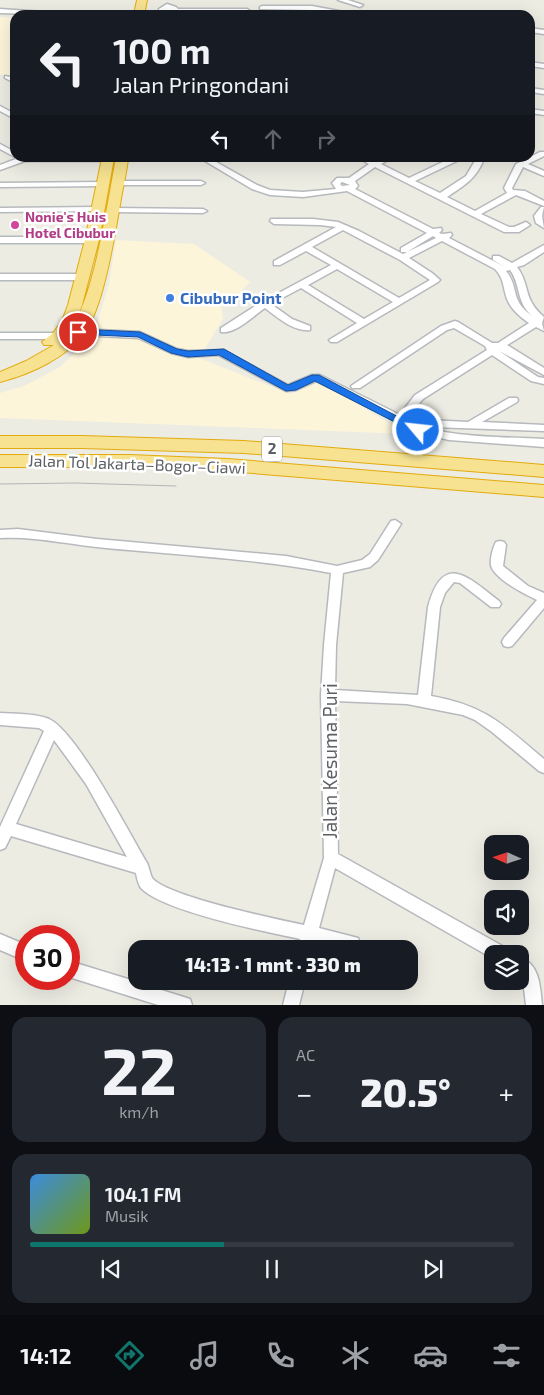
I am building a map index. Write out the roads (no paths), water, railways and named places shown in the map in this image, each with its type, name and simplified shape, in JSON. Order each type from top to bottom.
[{"type":"highway","points":[[0,366],[35,351],[58,336],[69,322],[84,277],[92,240],[92,212],[111,162]]},
{"type":"highway","points":[[0,377],[47,356],[78,332],[88,312],[96,287],[112,215],[118,183],[114,162]]},
{"type":"highway","points":[[92,212],[112,215]]},
{"type":"highway","name":"Jalan Tol Jakarta–Bogor–Ciawi","points":[[0,442],[82,442],[244,447],[544,471]]},
{"type":"highway","name":"Jalan Tol Jakarta–Bogor–Ciawi","points":[[0,460],[130,461],[228,465],[543,491]]},
{"type":"street","points":[[341,0],[360,5]]},
{"type":"street","points":[[159,6],[174,9],[247,10],[254,6],[258,10]]},
{"type":"street","points":[[277,10],[312,8],[325,10]]},
{"type":"street","points":[[0,168],[11,162]]},
{"type":"street","points":[[214,162],[263,185],[279,188],[321,188],[336,185],[340,180],[441,233],[512,267],[517,273],[523,299],[541,322]]},
{"type":"street","points":[[222,162],[266,192],[304,194],[336,192],[350,186],[379,162]]},
{"type":"street","points":[[371,162],[510,231],[526,225]]},
{"type":"street","points":[[410,180],[448,162]]},
{"type":"street","points":[[442,196],[470,177],[479,162]]},
{"type":"street","points":[[512,194],[508,188],[518,167],[526,162]]},
{"type":"street","points":[[522,164],[544,174]]},
{"type":"street","points":[[118,183],[201,183]]},
{"type":"street","points":[[0,185],[103,184]]},
{"type":"street","points":[[475,214],[512,194],[522,193],[544,204]]},
{"type":"street","points":[[544,209],[538,216],[544,225]]},
{"type":"street","points":[[0,210],[92,212]]},
{"type":"street","points":[[112,215],[203,211]]},
{"type":"street","points":[[274,221],[342,226],[400,256],[433,277],[436,281],[334,340]]},
{"type":"street","points":[[277,263],[342,226]]},
{"type":"street","points":[[400,256],[441,233]]},
{"type":"street","points":[[441,233],[506,274],[511,297],[516,306],[541,322]]},
{"type":"street","points":[[0,240],[92,240]]},
{"type":"street","points":[[306,247],[399,302]]},
{"type":"street","points":[[500,269],[512,267],[544,248]]},
{"type":"street","points":[[224,330],[240,323],[265,304],[336,266]]},
{"type":"street","points":[[0,277],[84,277]]},
{"type":"street","points":[[302,285],[364,323]]},
{"type":"street","points":[[265,304],[289,322],[307,328]]},
{"type":"street","points":[[541,322],[494,347],[419,397],[410,406],[411,414],[422,422],[442,425],[544,428]]},
{"type":"street","points":[[356,386],[452,324],[458,325],[494,347],[544,372]]},
{"type":"street","points":[[78,332],[140,334],[174,351],[188,354],[220,352],[286,388],[292,388],[316,378],[424,431],[449,436],[544,443]]},
{"type":"street","points":[[0,336],[58,336]]},
{"type":"street","points":[[494,347],[536,379],[544,381]]},
{"type":"street","points":[[470,426],[513,400]]},
{"type":"street","points":[[0,534],[18,533],[98,543],[286,560],[338,570],[366,564],[374,557],[395,524]]},
{"type":"street","points":[[500,545],[497,565],[499,569],[524,589],[544,599],[508,642]]},
{"type":"street","name":"Jalan Kesuma Puri","points":[[307,940],[330,858],[328,695],[330,645],[338,570]]},
{"type":"street","points":[[424,702],[434,606],[441,589],[450,578],[457,577],[464,580],[495,604]]},
{"type":"street","points":[[328,695],[368,696],[424,702],[457,708],[480,716],[544,767]]},
{"type":"street","points":[[0,718],[39,722],[52,729],[63,740],[91,780],[142,868],[146,882],[165,896],[246,919],[304,940]]},
{"type":"street","points":[[0,843],[52,729]]},
{"type":"street","points":[[7,828],[142,868]]},
{"type":"street","points":[[330,858],[484,945]]},
{"type":"street","points":[[0,942],[15,948]]},
{"type":"street","points":[[80,972],[128,982]]},
{"type":"street","points":[[529,984],[534,1005]]},
{"type":"street","points":[[154,990],[184,1005]]},
{"type":"street","points":[[291,1005],[295,990]]},
{"type":"tram line","points":[[0,484],[75,483],[176,486]]},
{"type":"place","name":"Nonie's Huis Hotel Cibubur","points":[[15,225]]},
{"type":"place","name":"Cibubur Point","points":[[170,298]]}]
